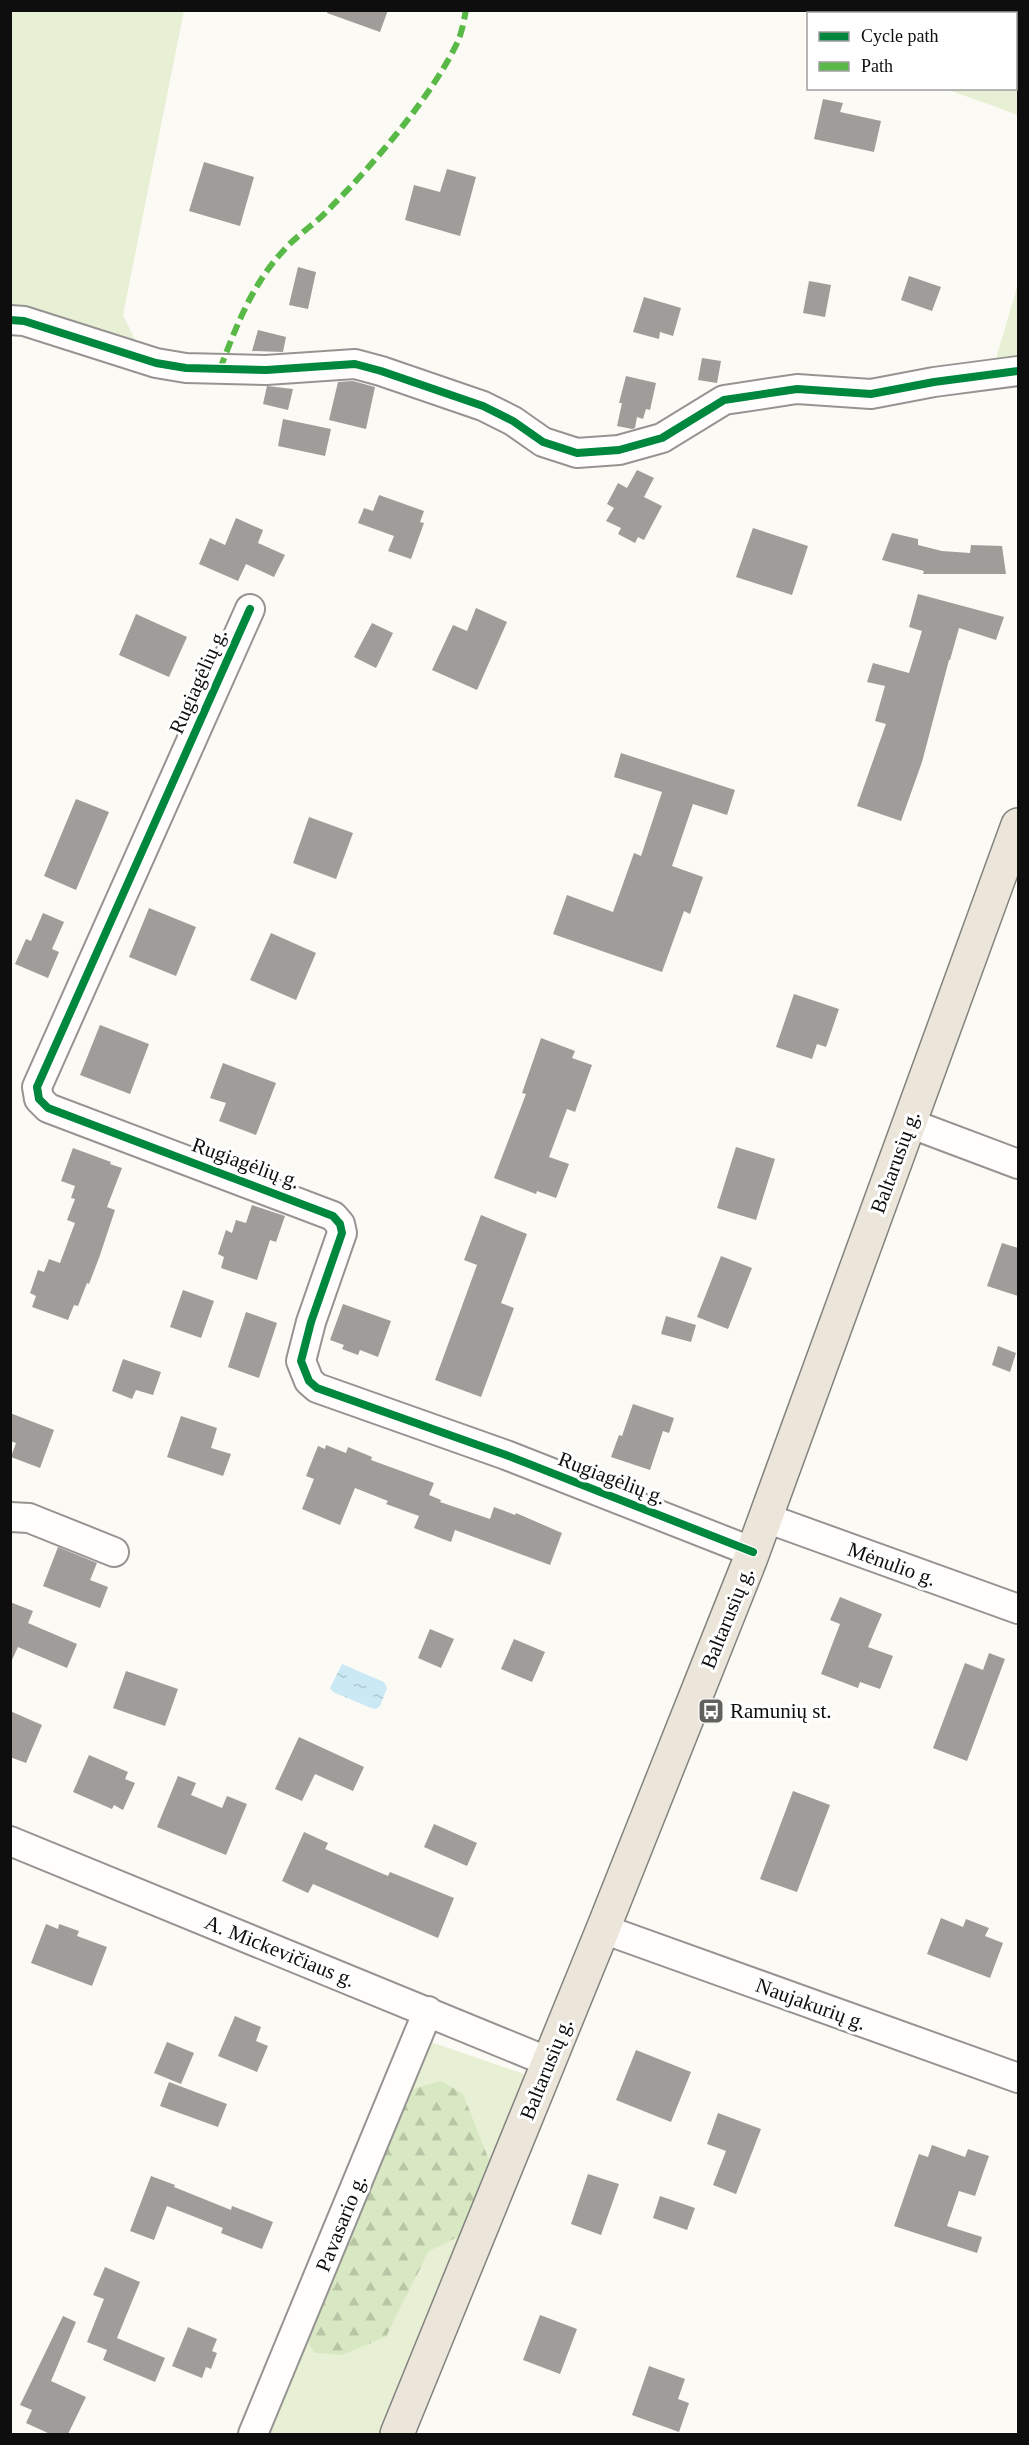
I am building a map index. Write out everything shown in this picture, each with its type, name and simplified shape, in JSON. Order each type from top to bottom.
[{"type":"main road","name":"Baltarusių g.","points":[[397,2434],[603,1929],[753,1552],[1018,825]]},
{"type":"street","points":[[10,320],[24,321],[156,363],[186,368],[266,370],[355,364],[483,406],[513,421],[543,442],[577,453],[619,450],[662,438],[724,400],[797,389],[871,394],[934,382],[1018,371]]},
{"type":"street","name":"Rugiagėlių g.","points":[[250,609],[37,1087],[39,1099],[48,1108],[333,1216],[340,1224],[342,1233],[311,1322],[301,1360],[309,1381],[317,1388],[506,1455],[753,1552]]},
{"type":"street","points":[[909,1123],[1018,1164]]},
{"type":"street","points":[[10,1517],[29,1518],[114,1552]]},
{"type":"street","name":"Mėnulio g.","points":[[766,1518],[1018,1609]]},
{"type":"street","name":"A. Mickevičiaus g.","points":[[10,1841],[549,2062]]},
{"type":"street","name":"Naujakurių g.","points":[[603,1929],[1018,2078]]},
{"type":"street","name":"Pavasario g.","points":[[254,2434],[428,2011]]},
{"type":"green space","points":[[10,11],[184,11],[123,315],[140,350],[11,312]]},
{"type":"green space","points":[[1018,11],[1018,115],[949,90],[1017,90],[1017,12],[933,12]]},
{"type":"green space","points":[[1018,284],[1018,365],[993,369]]},
{"type":"green space","points":[[428,2041],[530,2076],[383,2434],[262,2434],[304,2335],[314,2353],[341,2355],[386,2337],[429,2251],[406,2091]]},
{"type":"green space","points":[[441,2081],[463,2094],[489,2160],[460,2236],[429,2251],[386,2337],[342,2355],[314,2353],[304,2335],[406,2091]]},
{"type":"water","points":[[342,1664],[384,1682],[387,1688],[380,1706],[376,1709],[371,1708],[333,1692],[330,1688]]},
{"type":"building","points":[[328,10],[388,10],[380,32],[327,13]]},
{"type":"building","points":[[823,99],[843,103],[840,112],[881,121],[874,152],[814,139]]},
{"type":"building","points":[[204,162],[254,177],[240,226],[189,211]]},
{"type":"building","points":[[447,169],[476,177],[460,236],[405,220],[414,185],[440,192]]},
{"type":"building","points":[[298,267],[316,272],[308,309],[289,305]]},
{"type":"building","points":[[909,276],[941,287],[932,311],[901,300]]},
{"type":"building","points":[[809,281],[831,285],[825,317],[803,313]]},
{"type":"building","points":[[644,297],[681,308],[673,336],[660,332],[659,339],[633,332]]},
{"type":"building","points":[[258,330],[286,337],[283,352],[252,351]]},
{"type":"building","points":[[702,358],[721,361],[717,383],[698,380]]},
{"type":"building","points":[[626,376],[656,383],[650,410],[646,409],[643,419],[637,417],[635,428],[632,429],[617,426],[622,403],[619,403]]},
{"type":"building","points":[[353,381],[375,387],[366,429],[329,420],[338,382]]},
{"type":"building","points":[[267,386],[293,389],[288,410],[263,404]]},
{"type":"building","points":[[283,419],[331,429],[325,456],[278,446]]},
{"type":"building","points":[[637,470],[654,478],[644,497],[662,506],[644,540],[638,537],[635,543],[618,534],[621,528],[606,521],[614,508],[607,504],[618,483],[627,488]]},
{"type":"building","points":[[379,495],[424,511],[420,522],[424,523],[411,559],[388,551],[394,536],[358,523],[364,508],[373,511]]},
{"type":"building","points":[[236,518],[263,530],[258,543],[285,555],[274,577],[246,564],[238,581],[199,564],[210,538],[225,545]]},
{"type":"building","points":[[753,528],[808,546],[792,595],[736,577]]},
{"type":"building","points":[[892,533],[918,539],[918,545],[942,551],[970,553],[971,545],[1002,546],[1006,574],[923,574],[924,571],[882,560]]},
{"type":"building","points":[[918,594],[1004,617],[996,640],[959,628],[922,762],[901,821],[857,806],[886,724],[875,721],[885,686],[867,682],[873,663],[909,673],[922,631],[909,627]]},
{"type":"building","points":[[476,608],[507,622],[477,690],[432,670],[453,625],[467,631]]},
{"type":"building","points":[[136,614],[187,637],[169,677],[119,655]]},
{"type":"building","points":[[372,623],[393,633],[376,668],[354,657]]},
{"type":"building","points":[[621,753],[735,790],[727,815],[693,804],[672,866],[703,877],[690,914],[684,911],[662,972],[553,934],[567,895],[613,912],[634,853],[641,856],[662,792],[614,777]]},
{"type":"building","points":[[76,799],[109,812],[76,890],[44,876]]},
{"type":"building","points":[[309,817],[353,833],[336,879],[293,863]]},
{"type":"building","points":[[149,908],[196,927],[176,976],[129,957]]},
{"type":"building","points":[[43,913],[64,922],[52,949],[59,952],[48,978],[15,964],[26,939],[31,941]]},
{"type":"building","points":[[271,933],[316,953],[296,1000],[250,980]]},
{"type":"building","points":[[794,994],[839,1009],[826,1047],[817,1044],[812,1059],[776,1047]]},
{"type":"building","points":[[100,1025],[149,1044],[130,1094],[80,1075]]},
{"type":"building","points":[[541,1038],[575,1051],[572,1058],[592,1065],[575,1112],[567,1109],[549,1157],[569,1164],[556,1198],[537,1191],[536,1194],[494,1178],[526,1094],[522,1093]]},
{"type":"building","points":[[223,1063],[276,1083],[256,1135],[219,1121],[226,1103],[210,1098]]},
{"type":"building","points":[[736,1147],[775,1159],[756,1220],[717,1208]]},
{"type":"building","points":[[73,1148],[122,1168],[107,1207],[115,1210],[99,1258],[78,1306],[74,1305],[68,1320],[32,1307],[36,1296],[30,1293],[38,1270],[44,1272],[49,1259],[60,1263],[75,1223],[67,1220],[75,1199],[71,1198],[75,1186],[61,1181]]},
{"type":"building","points":[[252,1205],[285,1216],[276,1242],[270,1240],[257,1280],[221,1268],[224,1257],[218,1254],[226,1230],[232,1233],[236,1220],[246,1223]]},
{"type":"building","points":[[481,1215],[527,1234],[501,1303],[514,1308],[481,1397],[435,1380],[477,1265],[464,1260]]},
{"type":"building","points":[[1002,1243],[1018,1248],[1018,1296],[987,1286]]},
{"type":"building","points":[[721,1256],[752,1268],[728,1329],[697,1317]]},
{"type":"building","points":[[183,1290],[214,1301],[201,1338],[170,1327]]},
{"type":"building","points":[[343,1304],[391,1321],[378,1357],[360,1350],[358,1355],[342,1349],[344,1345],[330,1340]]},
{"type":"building","points":[[246,1312],[277,1323],[259,1378],[228,1367]]},
{"type":"building","points":[[666,1316],[696,1325],[691,1342],[661,1334]]},
{"type":"building","points":[[998,1346],[1016,1353],[1010,1372],[992,1365]]},
{"type":"building","points":[[123,1359],[161,1372],[153,1395],[136,1390],[132,1399],[112,1391]]},
{"type":"building","points":[[633,1404],[674,1418],[669,1433],[663,1431],[650,1470],[611,1457],[619,1435],[622,1436]]},
{"type":"building","points":[[10,1413],[54,1430],[40,1468],[11,1457],[16,1443],[10,1441]]},
{"type":"building","points":[[181,1416],[217,1428],[211,1448],[231,1454],[223,1476],[167,1457]]},
{"type":"building","points":[[326,1445],[346,1453],[348,1447],[372,1457],[371,1460],[434,1483],[429,1495],[441,1500],[440,1502],[490,1519],[494,1507],[515,1515],[516,1513],[562,1533],[550,1565],[455,1530],[451,1542],[414,1528],[419,1516],[386,1504],[388,1501],[355,1488],[340,1525],[302,1509],[314,1479],[306,1476],[318,1446],[325,1449]]},
{"type":"building","points":[[58,1547],[97,1563],[90,1580],[108,1587],[100,1608],[43,1586]]},
{"type":"building","points":[[840,1597],[882,1614],[868,1647],[893,1656],[880,1689],[860,1682],[858,1688],[821,1674],[840,1624],[830,1620]]},
{"type":"building","points":[[10,1602],[33,1611],[28,1623],[77,1644],[67,1668],[18,1647],[10,1664]]},
{"type":"building","points":[[430,1629],[454,1639],[441,1668],[418,1658]]},
{"type":"building","points":[[514,1639],[545,1652],[532,1682],[501,1669]]},
{"type":"building","points":[[989,1653],[1005,1659],[967,1761],[933,1748],[965,1663],[983,1670]]},
{"type":"building","points":[[126,1671],[178,1689],[165,1726],[113,1708]]},
{"type":"building","points":[[10,1711],[42,1725],[26,1763],[10,1757]]},
{"type":"building","points":[[299,1737],[364,1767],[353,1791],[315,1774],[302,1801],[275,1789]]},
{"type":"building","points":[[89,1755],[128,1772],[125,1779],[135,1783],[123,1810],[114,1805],[112,1809],[73,1792]]},
{"type":"building","points":[[178,1776],[196,1783],[191,1795],[222,1808],[227,1796],[247,1804],[226,1855],[157,1827]]},
{"type":"building","points":[[793,1791],[830,1805],[797,1892],[760,1879]]},
{"type":"building","points":[[434,1824],[477,1843],[467,1866],[424,1847]]},
{"type":"building","points":[[304,1832],[328,1843],[325,1849],[388,1876],[390,1872],[454,1898],[438,1938],[313,1884],[308,1893],[282,1881]]},
{"type":"building","points":[[941,1918],[963,1927],[966,1919],[989,1928],[985,1936],[1003,1943],[990,1978],[927,1954]]},
{"type":"building","points":[[46,1924],[58,1929],[59,1924],[79,1931],[77,1936],[107,1947],[92,1986],[31,1963]]},
{"type":"building","points":[[235,2016],[261,2027],[256,2041],[268,2046],[257,2072],[218,2056]]},
{"type":"building","points":[[167,2042],[194,2053],[181,2084],[154,2073]]},
{"type":"building","points":[[636,2050],[691,2072],[671,2122],[616,2100]]},
{"type":"building","points":[[169,2082],[227,2104],[218,2127],[160,2106]]},
{"type":"building","points":[[718,2113],[761,2129],[736,2194],[713,2185],[726,2151],[707,2144]]},
{"type":"building","points":[[932,2145],[965,2157],[968,2149],[989,2156],[975,2196],[959,2191],[947,2226],[982,2237],[977,2253],[894,2226],[919,2154],[928,2157]]},
{"type":"building","points":[[588,2174],[619,2184],[601,2235],[571,2224]]},
{"type":"building","points":[[151,2176],[231,2210],[232,2206],[273,2222],[262,2249],[221,2233],[223,2228],[167,2206],[154,2240],[130,2231]]},
{"type":"building","points":[[660,2196],[695,2208],[687,2230],[653,2218]]},
{"type":"building","points":[[105,2267],[140,2282],[117,2338],[165,2358],[155,2382],[103,2360],[107,2350],[87,2342],[104,2299],[93,2295]]},
{"type":"building","points":[[540,2315],[577,2329],[560,2374],[523,2360]]},
{"type":"building","points":[[63,2316],[76,2322],[51,2381],[86,2397],[68,2434],[50,2434],[26,2423],[32,2410],[20,2405]]},
{"type":"building","points":[[188,2327],[217,2339],[212,2351],[217,2353],[211,2369],[206,2367],[202,2378],[172,2366]]},
{"type":"building","points":[[649,2366],[685,2379],[678,2399],[689,2403],[679,2432],[632,2415]]},
{"type":"marked path","points":[[220,369],[239,322],[263,277],[289,244],[326,213],[365,171],[418,106],[434,84],[458,41],[466,10]]},
{"type":"cycle path","points":[[10,320],[24,321],[156,363],[186,368],[266,370],[355,364],[483,406],[513,421],[543,442],[577,453],[619,450],[662,438],[724,400],[797,389],[871,394],[934,382],[1018,371]]},
{"type":"cycle path","points":[[250,609],[37,1087],[39,1099],[48,1108],[333,1216],[340,1224],[342,1233],[311,1322],[301,1361],[309,1381],[317,1388],[506,1455],[753,1552]]},
{"type":"place","name":"Ramunių st.","points":[[711,1711]]}]
